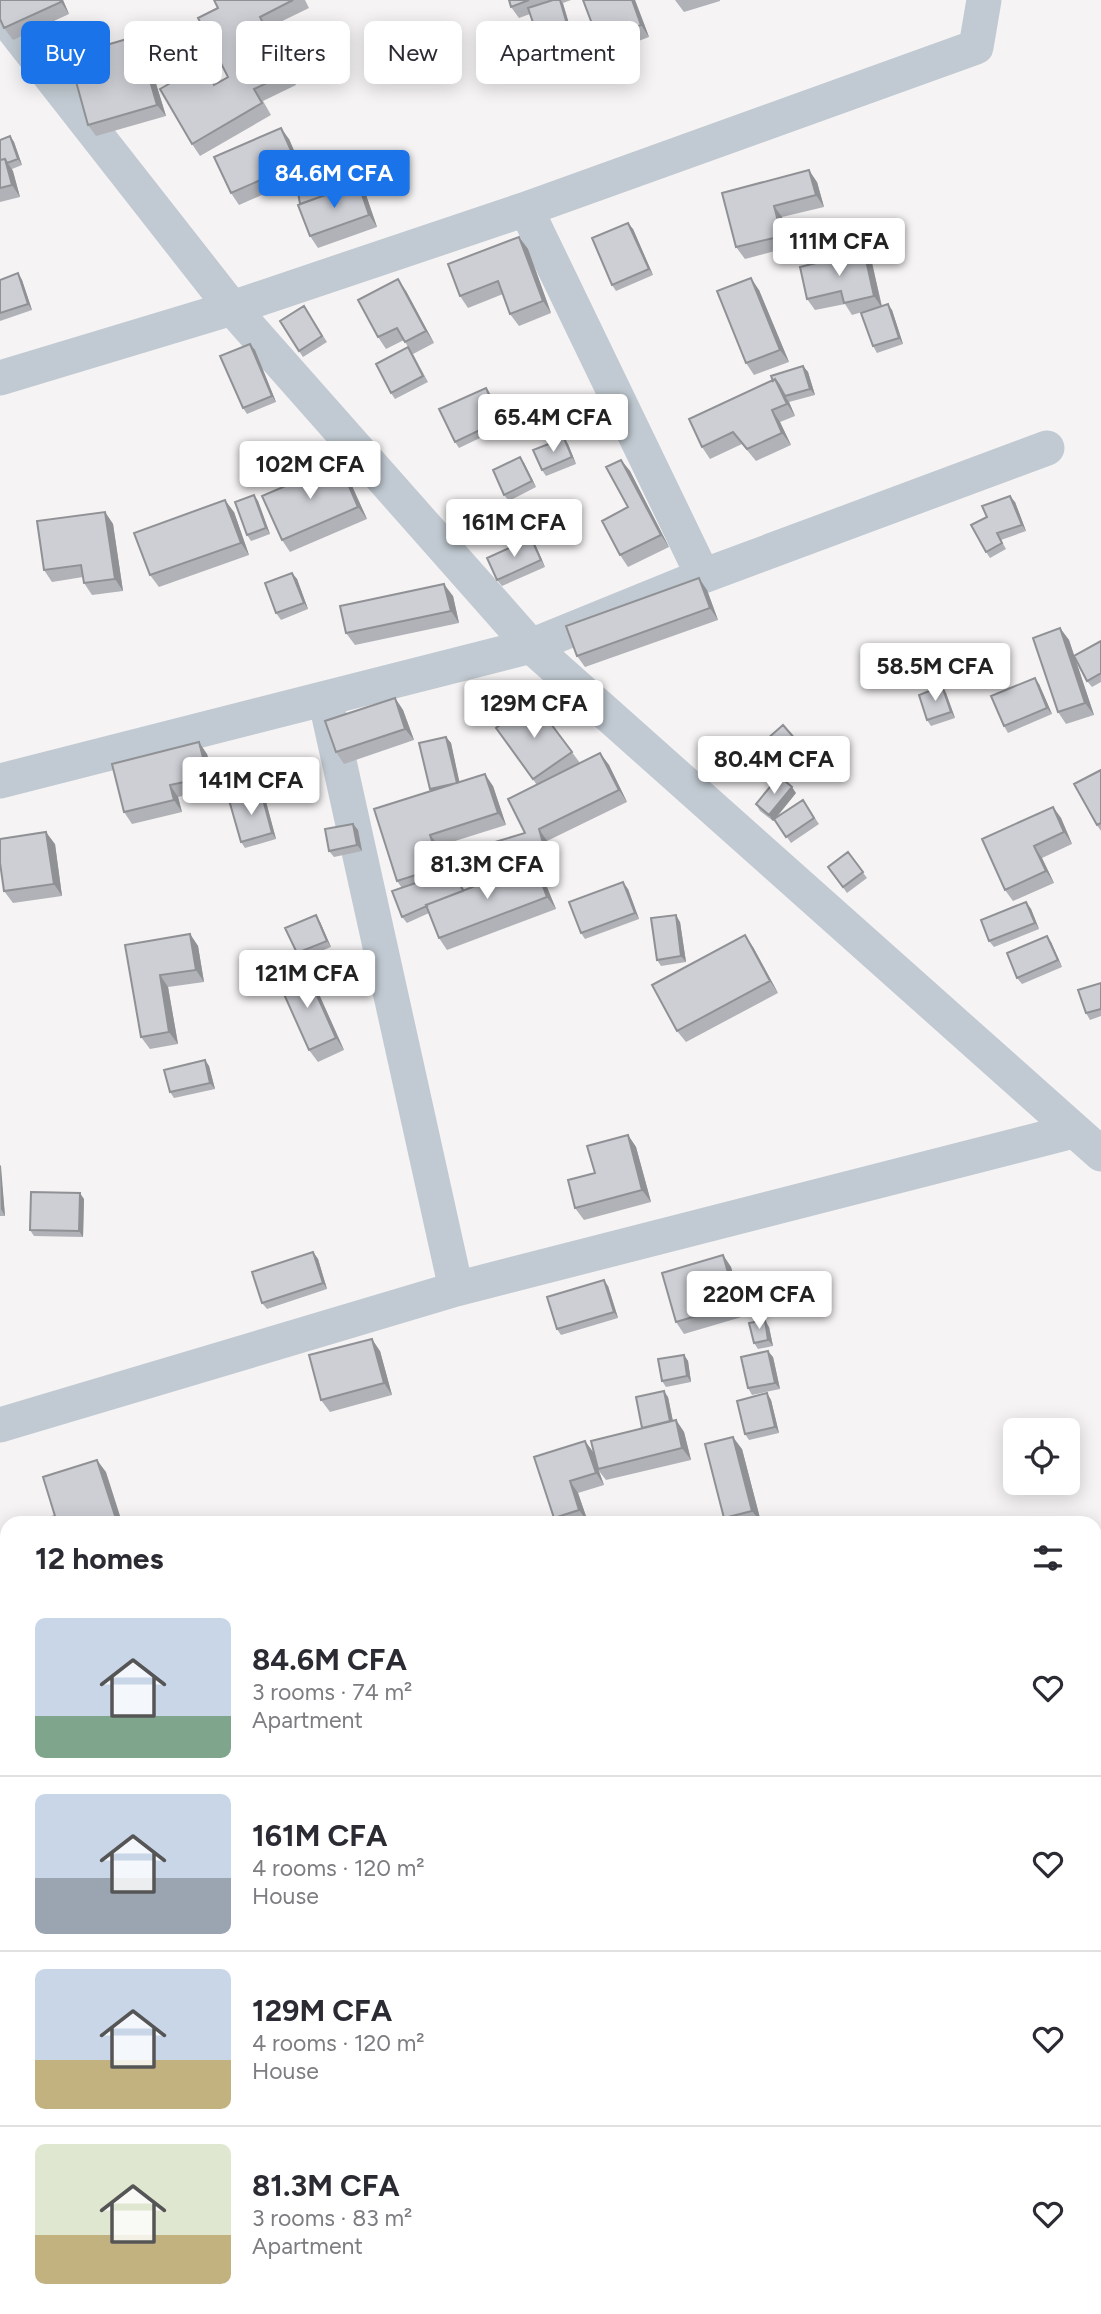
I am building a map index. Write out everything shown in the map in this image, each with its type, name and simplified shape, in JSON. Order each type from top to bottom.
[{"type":"street","points":[[0,378],[232,308],[526,209],[976,47],[984,0]]},
{"type":"street","points":[[0,12],[232,308],[531,646],[1101,1154]]},
{"type":"street","points":[[526,209],[703,576]]},
{"type":"street","points":[[0,781],[531,646],[703,576],[1047,448]]},
{"type":"street","points":[[325,697],[456,1289]]},
{"type":"street","points":[[0,1425],[456,1289],[1073,1131]]},
{"type":"building","points":[[0,0],[61,2],[4,28],[0,19]]},
{"type":"building","points":[[214,0],[293,0],[260,17],[262,21],[236,21],[236,84],[265,84],[254,89],[262,103],[192,144],[160,89],[169,84],[222,84],[222,80],[228,77],[222,65],[222,21],[200,21],[198,18],[218,8]]},
{"type":"building","points":[[509,0],[529,0],[511,7]]},
{"type":"building","points":[[560,0],[566,21],[532,21],[528,8]]},
{"type":"building","points":[[583,0],[632,0],[640,21],[591,21]]},
{"type":"building","points":[[124,40],[124,84],[151,84],[157,105],[88,125],[77,84],[110,84],[110,44]]},
{"type":"building","points":[[281,128],[297,164],[231,193],[214,157]]},
{"type":"building","points":[[10,136],[18,159],[7,163],[5,159],[0,160],[0,140]]},
{"type":"building","points":[[5,159],[12,185],[0,188],[0,160]]},
{"type":"building","points":[[809,170],[816,195],[774,206],[782,236],[736,247],[722,193]]},
{"type":"building","points":[[358,183],[369,215],[310,236],[298,205]]},
{"type":"building","points":[[333,187],[334,192],[300,204],[298,192]]},
{"type":"building","points":[[628,223],[649,269],[612,285],[592,238]]},
{"type":"building","points":[[519,237],[543,301],[510,314],[498,281],[460,296],[448,264]]},
{"type":"building","points":[[864,251],[874,296],[844,303],[841,291],[807,299],[800,267]]},
{"type":"building","points":[[18,273],[28,304],[0,313],[0,280]]},
{"type":"building","points":[[751,278],[780,350],[746,363],[717,291]]},
{"type":"building","points":[[398,279],[426,331],[405,342],[397,328],[378,337],[358,300]]},
{"type":"building","points":[[888,304],[899,338],[873,346],[861,313]]},
{"type":"building","points":[[304,306],[322,336],[299,351],[280,321]]},
{"type":"building","points":[[250,344],[272,396],[243,408],[220,356]]},
{"type":"building","points":[[408,347],[423,376],[391,393],[376,364]]},
{"type":"building","points":[[803,366],[810,389],[785,396],[771,376]]},
{"type":"building","points":[[775,379],[787,404],[772,410],[782,433],[747,449],[733,432],[702,447],[689,419]]},
{"type":"building","points":[[486,388],[501,420],[455,442],[439,409]]},
{"type":"building","points":[[564,438],[572,457],[542,470],[533,450]]},
{"type":"building","points":[[520,457],[532,481],[504,495],[493,470]]},
{"type":"building","points":[[621,460],[661,535],[620,555],[602,521],[628,507],[606,467]]},
{"type":"building","points":[[339,463],[358,507],[282,540],[262,496]]},
{"type":"building","points":[[254,495],[266,528],[247,535],[235,502]]},
{"type":"building","points":[[1010,496],[1022,525],[997,533],[1002,543],[986,552],[971,525],[987,517],[982,506]]},
{"type":"building","points":[[225,500],[241,543],[150,575],[134,533]]},
{"type":"building","points":[[105,512],[115,579],[84,583],[81,565],[44,570],[37,521]]},
{"type":"building","points":[[531,538],[541,560],[497,580],[487,558]]},
{"type":"building","points":[[292,573],[304,603],[276,613],[265,583]]},
{"type":"building","points":[[699,578],[710,608],[577,656],[566,626]]},
{"type":"building","points":[[444,584],[451,611],[346,633],[340,606]]},
{"type":"building","points":[[1060,628],[1085,703],[1058,712],[1033,638]]},
{"type":"building","points":[[1101,641],[1101,673],[1087,681],[1074,656]]},
{"type":"building","points":[[1035,678],[1047,708],[1004,726],[991,696]]},
{"type":"building","points":[[942,686],[951,712],[927,720],[919,695]]},
{"type":"building","points":[[395,698],[405,729],[336,752],[325,721]]},
{"type":"building","points":[[533,700],[572,752],[533,779],[496,728]]},
{"type":"building","points":[[783,725],[802,747],[777,769],[758,747]]},
{"type":"building","points":[[446,737],[457,783],[430,789],[419,743]]},
{"type":"building","points":[[199,742],[208,777],[170,785],[174,800],[124,812],[112,764]]},
{"type":"building","points":[[600,753],[619,790],[539,829],[547,857],[474,879],[465,851],[525,833],[508,799]]},
{"type":"building","points":[[1101,770],[1101,823],[1097,825],[1074,784]]},
{"type":"building","points":[[485,774],[498,813],[430,835],[441,867],[397,881],[374,809]]},
{"type":"building","points":[[779,776],[792,787],[769,815],[756,804]]},
{"type":"building","points":[[261,792],[272,833],[241,842],[229,800]]},
{"type":"building","points":[[803,800],[814,818],[786,837],[774,819]]},
{"type":"building","points":[[1053,807],[1064,832],[1034,846],[1046,871],[1005,890],[982,839]]},
{"type":"building","points":[[353,824],[357,845],[329,851],[325,829]]},
{"type":"building","points":[[46,832],[54,884],[4,891],[0,839]]},
{"type":"building","points":[[848,852],[863,872],[843,887],[828,867]]},
{"type":"building","points":[[534,863],[547,897],[439,938],[426,905]]},
{"type":"building","points":[[452,866],[463,891],[402,917],[392,891],[445,873],[444,869]]},
{"type":"building","points":[[623,882],[635,913],[581,933],[569,902]]},
{"type":"building","points":[[1026,902],[1035,923],[989,941],[981,920]]},
{"type":"building","points":[[316,915],[327,941],[297,953],[285,928]]},
{"type":"building","points":[[676,915],[681,956],[657,960],[651,918]]},
{"type":"building","points":[[190,934],[196,970],[160,975],[169,1032],[141,1037],[125,945]]},
{"type":"building","points":[[745,935],[770,981],[677,1031],[652,985]]},
{"type":"building","points":[[1047,936],[1058,960],[1017,978],[1007,953]]},
{"type":"building","points":[[306,971],[336,1038],[309,1050],[279,983]]},
{"type":"building","points":[[1101,983],[1101,1009],[1086,1013],[1078,990]]},
{"type":"building","points":[[205,1060],[210,1083],[170,1092],[164,1070]]},
{"type":"building","points":[[628,1135],[642,1190],[575,1208],[568,1180],[595,1173],[587,1146]]},
{"type":"building","points":[[31,1192],[80,1193],[79,1231],[30,1230]]},
{"type":"building","points":[[313,1252],[323,1283],[262,1303],[252,1272]]},
{"type":"building","points":[[723,1255],[737,1304],[676,1322],[662,1273]]},
{"type":"building","points":[[604,1280],[614,1312],[557,1329],[547,1297]]},
{"type":"building","points":[[765,1320],[768,1340],[754,1343],[749,1323]]},
{"type":"building","points":[[372,1339],[384,1383],[321,1400],[309,1355]]},
{"type":"building","points":[[768,1351],[775,1383],[748,1388],[741,1357]]},
{"type":"building","points":[[684,1355],[687,1376],[662,1381],[658,1359]]},
{"type":"building","points":[[664,1391],[670,1421],[642,1428],[636,1397]]},
{"type":"building","points":[[767,1393],[775,1427],[745,1434],[737,1401]]},
{"type":"building","points":[[676,1420],[682,1448],[598,1469],[591,1441]]},
{"type":"building","points":[[733,1437],[752,1511],[723,1516],[705,1444]]},
{"type":"building","points":[[585,1441],[596,1473],[570,1481],[579,1510],[553,1516],[534,1457]]},
{"type":"building","points":[[97,1460],[115,1516],[55,1516],[43,1477]]}]
